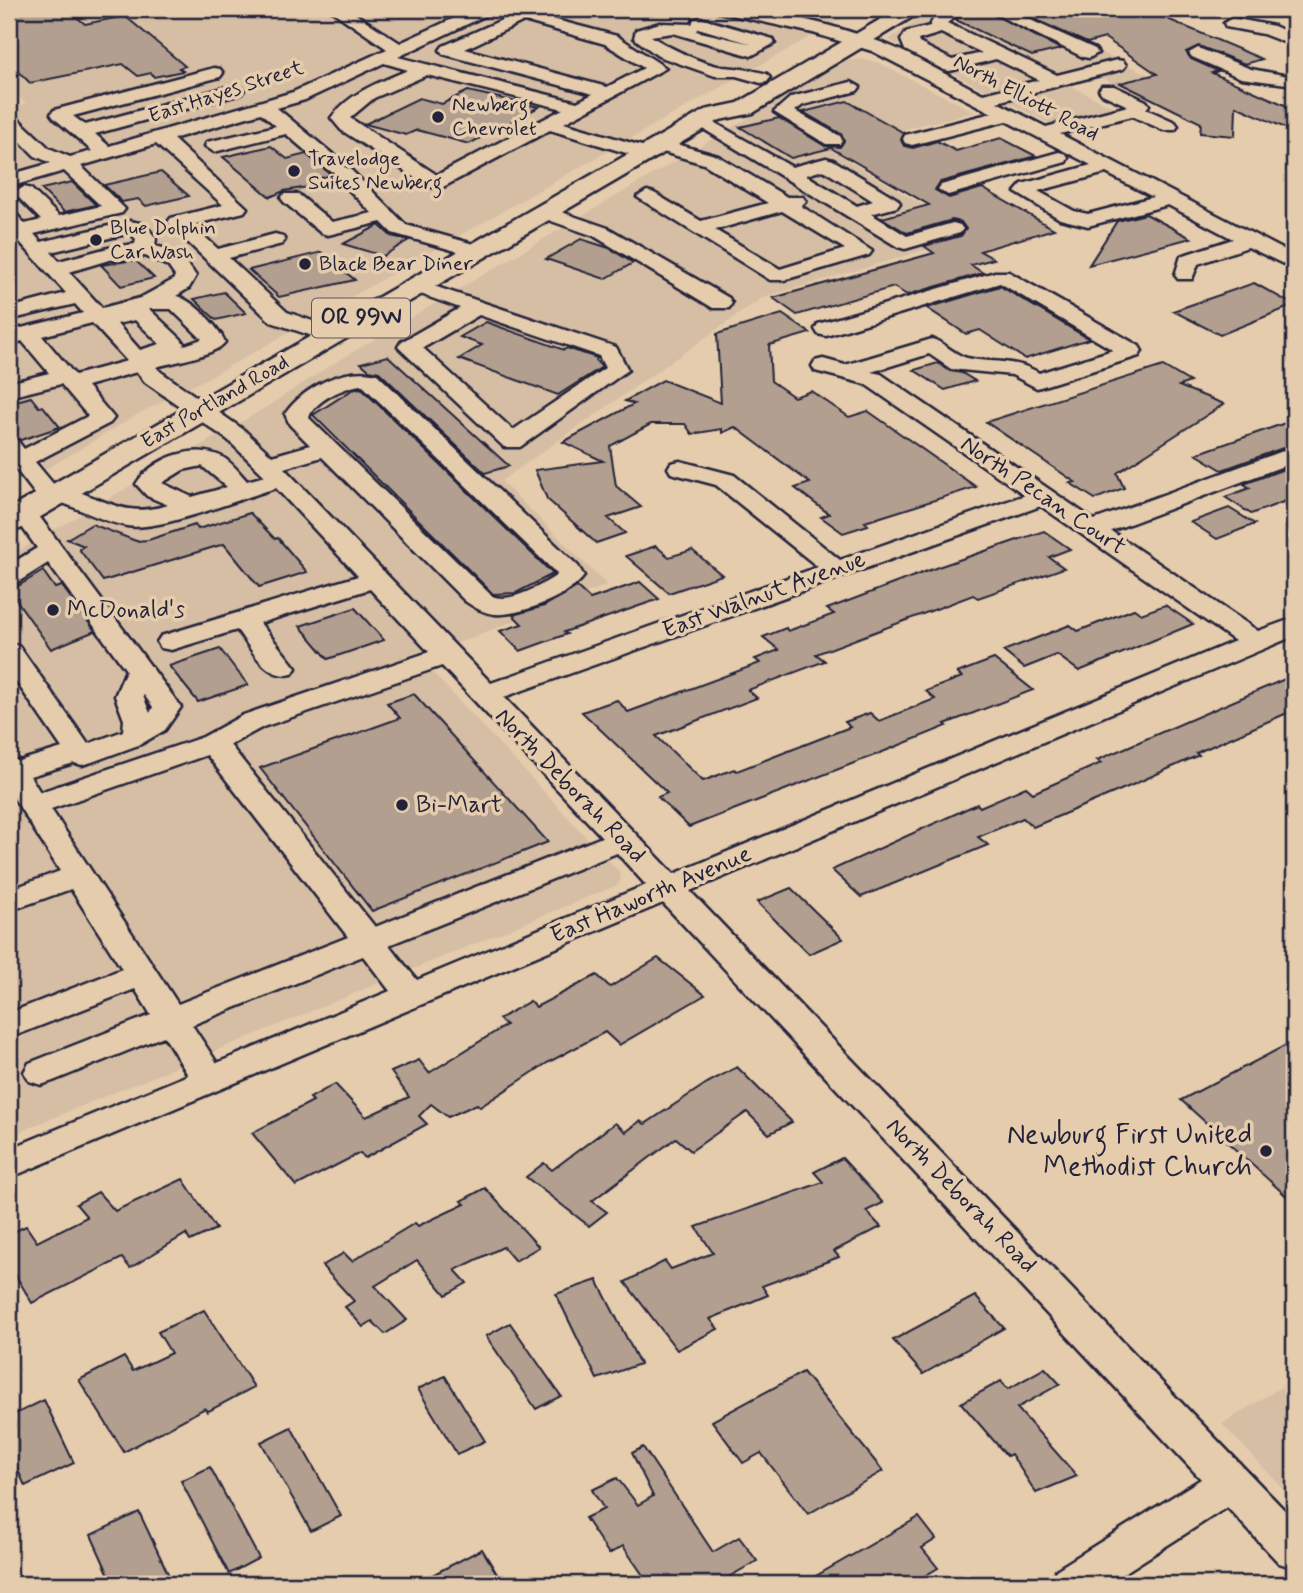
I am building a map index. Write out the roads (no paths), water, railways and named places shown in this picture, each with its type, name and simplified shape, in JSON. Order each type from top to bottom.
[{"type":"main road","name":"East Portland Road","points":[[16,517],[708,118],[745,108],[765,86],[836,34],[880,9]]},
{"type":"main road","name":"East Portland Road","points":[[765,86],[858,41],[912,9]]},
{"type":"street","points":[[337,9],[398,49]]},
{"type":"street","name":"East Hayes Street","points":[[16,187],[67,163],[299,96],[487,9]]},
{"type":"street","points":[[690,28],[723,9]]},
{"type":"street","name":"North Elliott Road","points":[[723,9],[836,34],[878,47],[1294,263]]},
{"type":"street","points":[[958,9],[943,17],[937,25],[1055,81]]},
{"type":"street","points":[[993,9],[1089,53],[1027,68]]},
{"type":"street","points":[[425,69],[362,98],[340,118],[436,183],[548,124],[610,93],[657,68],[611,40],[522,16],[449,50],[610,93]]},
{"type":"street","points":[[1232,23],[1268,30],[1294,41]]},
{"type":"street","points":[[737,71],[745,65],[751,51],[690,28],[649,30],[642,34],[642,38],[664,52],[721,72],[737,71],[797,101]]},
{"type":"street","points":[[943,28],[912,36],[909,40],[911,46],[950,66],[997,54]]},
{"type":"street","points":[[1198,54],[1247,74],[1293,84]]},
{"type":"street","points":[[380,57],[580,108]]},
{"type":"street","points":[[982,100],[1117,65]]},
{"type":"street","points":[[104,152],[60,114],[214,73]]},
{"type":"street","points":[[833,140],[783,111],[797,101],[851,87]]},
{"type":"street","points":[[81,132],[235,90]]},
{"type":"street","points":[[1043,134],[1134,110],[1140,105],[1108,90]]},
{"type":"street","points":[[265,107],[339,169],[399,229],[477,251]]},
{"type":"street","points":[[1134,110],[1169,126]]},
{"type":"street","points":[[912,139],[1007,115]]},
{"type":"street","points":[[708,118],[790,173],[905,243],[953,229]]},
{"type":"street","points":[[9,120],[27,150],[67,163],[115,209],[55,223],[32,244]]},
{"type":"street","points":[[548,124],[711,160],[862,251],[777,276],[647,197]]},
{"type":"street","points":[[214,146],[290,128]]},
{"type":"street","points":[[160,137],[237,208],[178,222],[279,317],[331,335]]},
{"type":"street","points":[[948,189],[1080,153]]},
{"type":"street","points":[[790,173],[826,164],[891,202],[855,212]]},
{"type":"street","points":[[1107,167],[1029,188],[1026,192],[1068,215],[1088,220],[1170,199]]},
{"type":"street","points":[[16,187],[55,223]]},
{"type":"street","points":[[699,228],[823,193]]},
{"type":"street","points":[[291,198],[328,229],[387,215]]},
{"type":"street","points":[[544,212],[601,232],[721,303]]},
{"type":"street","points":[[214,256],[275,240]]},
{"type":"street","points":[[1185,275],[1188,260],[1251,240]]},
{"type":"street","points":[[32,244],[144,241],[183,269],[186,276],[179,293]]},
{"type":"street","name":"North Deborah Road","points":[[32,244],[153,377],[236,435],[274,472],[1294,1549]]},
{"type":"street","points":[[826,329],[1002,276],[1130,351],[1037,382],[1017,369],[959,363],[881,313]]},
{"type":"street","points":[[416,286],[608,352],[617,370],[512,442],[409,346],[477,307]]},
{"type":"street","points":[[18,335],[93,311],[146,303],[179,293]]},
{"type":"street","points":[[9,390],[68,379],[210,345],[214,342],[212,337],[179,293]]},
{"type":"street","points":[[146,303],[162,303],[201,342],[198,349]]},
{"type":"street","points":[[11,310],[140,313],[173,344],[138,361]]},
{"type":"street","points":[[18,335],[68,379],[102,418],[15,453],[55,496],[129,519],[147,519],[243,491],[274,472],[326,448]]},
{"type":"street","name":"North Pecan Court","points":[[932,346],[835,369],[873,379],[1255,642]]},
{"type":"street","points":[[360,378],[369,379],[569,571],[571,576],[559,587],[506,606],[494,606],[484,602],[326,448],[298,420],[297,414],[302,407],[340,383],[360,378]]},
{"type":"street","points":[[1093,529],[1294,454]]},
{"type":"street","points":[[194,507],[156,491],[148,484],[154,476],[190,459],[205,458],[219,464],[243,491]]},
{"type":"street","points":[[680,468],[725,480],[836,569]]},
{"type":"street","name":"East Walnut Avenue","points":[[484,695],[1044,496]]},
{"type":"street","points":[[9,652],[82,756],[137,734],[138,720],[129,696],[140,668],[50,551],[16,517]]},
{"type":"street","points":[[9,576],[50,551]]},
{"type":"street","points":[[171,642],[375,579]]},
{"type":"street","points":[[243,620],[282,668]]},
{"type":"street","name":"East Haworth Avenue","points":[[9,1164],[1294,626]]},
{"type":"street","points":[[33,805],[214,743],[253,721],[447,655]]},
{"type":"street","points":[[214,743],[411,995]]},
{"type":"street","points":[[79,752],[10,771],[209,1079]]},
{"type":"street","points":[[41,1072],[622,840]]},
{"type":"street","points":[[9,901],[79,876]]},
{"type":"street","points":[[9,1026],[142,974]]},
{"type":"street","points":[[1070,1584],[1231,1482]]},
{"type":"place","name":"Newberg Chevrolet","points":[[438,117]]},
{"type":"place","name":"Travelodge Suites Newberg","points":[[294,171]]},
{"type":"place","name":"Blue Dolphin Car Wash","points":[[96,240]]},
{"type":"place","name":"Black Bear Diner","points":[[305,264]]},
{"type":"place","name":"McDonald's","points":[[53,610]]},
{"type":"place","name":"Bi-Mart","points":[[402,805]]},
{"type":"place","name":"Newburg First United Methodist Church","points":[[1266,1151]]}]
